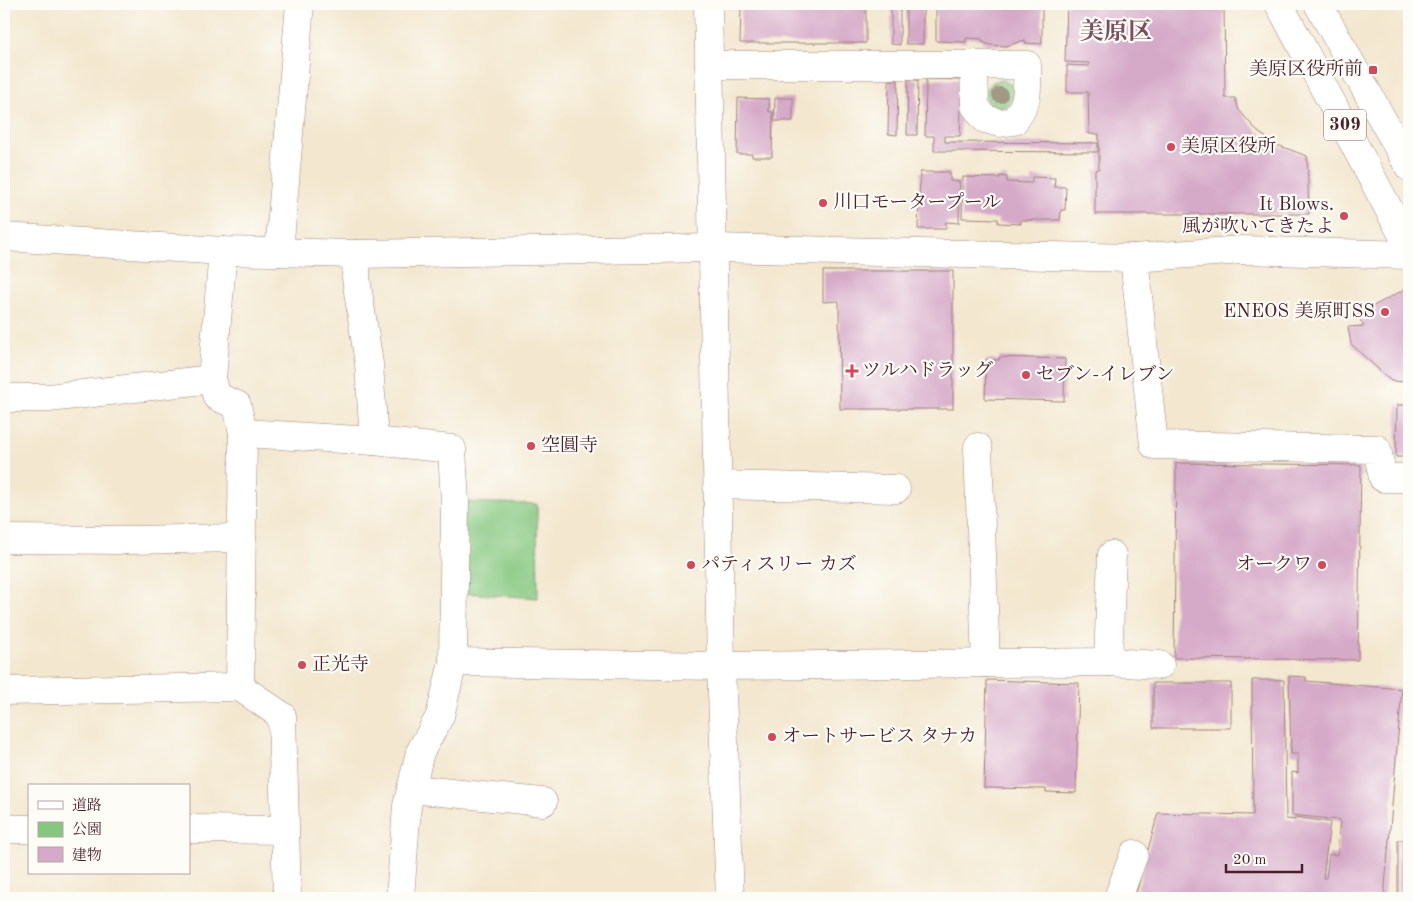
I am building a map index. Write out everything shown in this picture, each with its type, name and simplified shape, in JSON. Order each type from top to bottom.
[{"type":"main road","points":[[279,252],[300,4]]},
{"type":"main road","points":[[708,4],[722,666],[730,898]]},
{"type":"main road","name":"309","points":[[1279,4],[1409,247]]},
{"type":"main road","name":"309","points":[[1318,4],[1409,167]]},
{"type":"main road","points":[[709,65],[834,54],[974,64]]},
{"type":"main road","points":[[4,237],[223,251],[357,254],[713,248],[1134,258],[1242,250],[1409,255]]},
{"type":"main road","points":[[223,251],[212,379],[217,397],[238,405],[243,433],[240,687]]},
{"type":"main road","points":[[357,254],[356,278],[369,364],[374,441]]},
{"type":"main road","points":[[1134,258],[1154,445],[1377,450],[1383,478],[1409,478]]},
{"type":"main road","points":[[4,398],[49,398],[212,379]]},
{"type":"main road","points":[[243,433],[374,441],[452,449],[455,503],[453,662],[440,716],[420,752],[411,788],[407,806],[400,898]]},
{"type":"main road","points":[[978,447],[971,536],[986,664]]},
{"type":"main road","points":[[718,485],[879,495]]},
{"type":"main road","points":[[4,539],[125,540],[242,538]]},
{"type":"main road","points":[[1108,662],[1112,555]]},
{"type":"main road","points":[[453,662],[722,666],[1108,662],[1160,664]]},
{"type":"main road","points":[[4,691],[240,687],[282,716],[287,898]]},
{"type":"main road","points":[[411,788],[543,802]]},
{"type":"main road","points":[[4,828],[28,829]]},
{"type":"main road","points":[[190,829],[284,830]]},
{"type":"main road","points":[[1118,898],[1134,854]]},
{"type":"green space","points":[[1000,80],[1010,84],[1014,94],[1010,104],[1000,108],[990,104],[986,94],[990,84]]},
{"type":"green space","points":[[463,502],[537,504],[538,598],[461,593]]},
{"type":"building","points":[[741,4],[866,4],[866,43],[740,43]]},
{"type":"building","points":[[891,4],[900,4],[900,45],[891,44]]},
{"type":"building","points":[[906,4],[923,4],[923,44],[906,44]]},
{"type":"building","points":[[936,4],[1042,4],[1042,44],[1025,43],[1025,40],[1006,46],[991,45],[982,42],[982,39],[966,38],[966,42],[936,41]]},
{"type":"building","points":[[1067,4],[1224,4],[1225,98],[1235,98],[1239,110],[1258,132],[1277,145],[1307,156],[1309,214],[1095,214],[1095,170],[1099,169],[1099,134],[1089,134],[1088,92],[1067,92],[1067,65],[1089,66],[1089,63],[1065,62]]},
{"type":"building","points":[[926,79],[962,80],[960,136],[945,136],[945,142],[1098,143],[1098,152],[934,151],[934,136],[925,136]]},
{"type":"building","points":[[889,80],[898,80],[897,135],[888,134]]},
{"type":"building","points":[[908,80],[918,80],[917,135],[907,135]]},
{"type":"building","points":[[738,98],[769,99],[769,112],[773,112],[772,157],[752,157],[752,154],[737,154]]},
{"type":"building","points":[[775,98],[793,98],[793,121],[774,121]]},
{"type":"building","points":[[920,172],[950,172],[950,181],[960,182],[959,223],[946,222],[946,229],[918,229]]},
{"type":"building","points":[[1000,176],[1007,177],[1007,182],[1032,183],[1032,177],[1055,178],[1054,187],[1066,187],[1065,210],[1061,210],[1060,220],[1021,220],[1021,224],[998,223],[998,219],[962,218],[963,177],[1000,178]]},
{"type":"building","points":[[823,271],[953,271],[953,409],[840,409],[839,301],[823,302]]},
{"type":"building","points":[[1407,288],[1409,292],[1409,382],[1391,381],[1351,344],[1348,327],[1364,326],[1357,315]]},
{"type":"building","points":[[999,357],[1065,359],[1064,401],[985,399],[986,360],[999,360]]},
{"type":"building","points":[[1397,405],[1409,405],[1409,457],[1396,457]]},
{"type":"building","points":[[1176,463],[1361,465],[1358,660],[1174,658]]},
{"type":"building","points":[[1289,676],[1306,677],[1306,681],[1402,689],[1384,898],[1282,898],[1283,893],[1281,893],[1280,898],[1135,898],[1158,813],[1253,815],[1252,680],[1284,680],[1286,819],[1295,820],[1295,817],[1330,822],[1323,878],[1326,878],[1329,854],[1337,855],[1340,820],[1292,815],[1292,772],[1298,773],[1298,754],[1291,754]]},
{"type":"building","points":[[987,680],[1079,683],[1076,793],[1046,792],[1046,789],[984,788]]},
{"type":"building","points":[[1153,683],[1231,683],[1231,728],[1153,728]]},
{"type":"building","points":[[1398,840],[1409,840],[1409,898],[1398,898]]},
{"type":"place","name":"美原区役所前","points":[[1373,70]]},
{"type":"place","name":"美原区役所","points":[[1171,147]]},
{"type":"place","name":"川口モータープール","points":[[823,203]]},
{"type":"place","name":"It Blows. 風が吹いてきたよ","points":[[1344,216]]},
{"type":"place","name":"ENEOS 美原町SS","points":[[1385,312]]},
{"type":"place","name":"ツルハドラッグ","points":[[852,371]]},
{"type":"place","name":"セブン-イレブン","points":[[1026,375]]},
{"type":"place","name":"空圓寺","points":[[531,446]]},
{"type":"place","name":"パティスリー カズ","points":[[691,565]]},
{"type":"place","name":"オークワ","points":[[1322,565]]},
{"type":"place","name":"正光寺","points":[[302,665]]},
{"type":"place","name":"オートサービス タナカ","points":[[772,737]]},
{"type":"district","name":"美原区","points":[[1116,33]]}]
